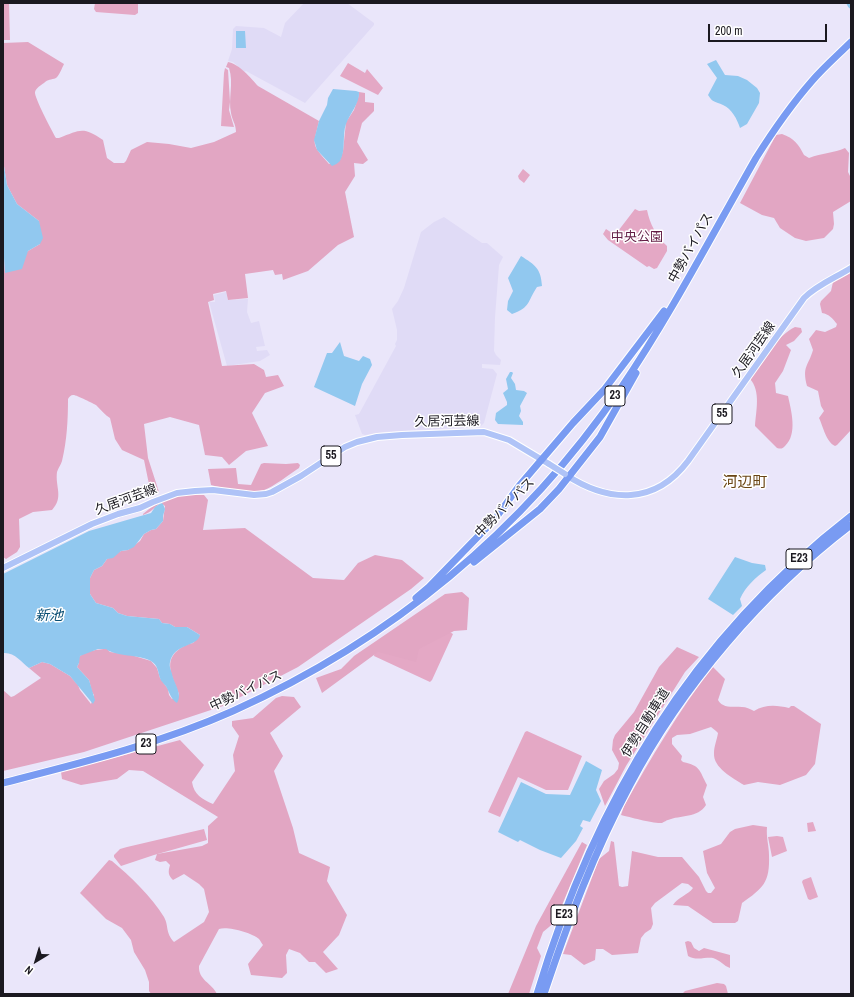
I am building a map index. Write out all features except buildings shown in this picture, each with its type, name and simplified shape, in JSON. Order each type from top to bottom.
[{"type":"highway","name":"中勢バイパス","points":[[3,783],[116,753],[181,732],[231,712],[282,688],[336,659],[392,622],[441,584],[477,553],[542,488],[582,441],[621,388],[668,311],[771,134],[813,80],[851,42]]},
{"type":"highway","points":[[545,462],[614,378],[636,346],[661,316],[703,250]]},
{"type":"highway","points":[[567,476],[600,437],[655,340],[665,321],[668,311]]},
{"type":"highway","name":"23","points":[[392,622],[396,616],[429,587],[486,530],[533,470],[545,462]]},
{"type":"highway","name":"23","points":[[392,622],[412,612],[433,596],[540,509],[559,489],[567,476]]},
{"type":"highway","name":"伊勢自動車道","points":[[538,994],[569,902],[616,803],[706,663],[799,559],[851,516]]},
{"type":"highway","name":"伊勢自動車道","points":[[753,609],[851,525]]},
{"type":"highway","name":"伊勢自動車道","points":[[544,994],[599,839]]},
{"type":"main road","name":"久居河芸線","points":[[3,568],[87,526],[153,502],[190,491],[213,490],[254,495],[272,492],[301,476],[345,447],[377,437],[402,434],[484,432],[509,440],[567,476],[604,493],[619,495],[643,493],[666,483],[679,473],[804,298],[820,285],[838,277],[851,268]]},
{"type":"shaded area","points":[[304,3],[347,3],[374,23],[374,25],[305,103],[246,71],[244,72],[233,62],[228,61],[232,49],[233,29],[236,26],[264,28],[281,37],[285,23]]},
{"type":"shaded area","points":[[28,42],[64,64],[56,78],[45,82],[37,88],[35,92],[40,107],[56,138],[77,131],[86,131],[91,133],[103,140],[107,158],[114,163],[124,163],[131,150],[147,142],[191,148],[214,142],[236,132],[230,107],[231,79],[229,68],[226,67],[228,62],[240,68],[258,86],[319,121],[315,144],[316,148],[329,164],[340,160],[343,151],[346,122],[354,110],[359,92],[365,93],[365,102],[374,103],[374,111],[362,123],[357,142],[368,160],[363,164],[354,163],[355,176],[345,192],[354,237],[338,245],[308,271],[283,280],[282,274],[275,275],[273,270],[245,274],[248,298],[228,300],[226,291],[213,294],[214,300],[208,302],[222,366],[254,364],[264,370],[266,377],[278,375],[284,386],[265,393],[252,413],[268,446],[246,451],[229,465],[222,457],[205,455],[199,425],[170,417],[144,424],[148,458],[159,492],[151,494],[144,460],[122,450],[115,439],[110,418],[96,405],[72,395],[68,399],[67,430],[64,453],[62,462],[57,472],[58,501],[52,510],[33,512],[19,519],[20,547],[17,552],[6,559],[3,557],[3,231],[5,273],[28,251],[40,244],[39,221],[17,204],[7,185],[3,160],[3,43]]},
{"type":"shaded area","points":[[782,134],[793,140],[804,155],[809,158],[845,148],[849,153],[848,172],[851,178],[851,201],[833,212],[833,229],[824,238],[806,241],[795,238],[780,228],[774,218],[762,215],[740,203],[776,135]]},
{"type":"shaded area","points":[[444,217],[482,243],[487,243],[503,257],[499,265],[494,351],[501,360],[500,365],[482,364],[482,368],[493,369],[497,374],[484,423],[481,426],[458,425],[455,428],[362,434],[355,415],[359,414],[396,346],[397,330],[392,309],[398,301],[404,288],[421,232],[434,222]]},
{"type":"shaded area","points":[[851,271],[851,430],[835,446],[829,441],[819,418],[824,411],[821,406],[818,391],[807,386],[805,370],[813,350],[809,339],[816,330],[825,332],[836,327],[837,324],[829,316],[822,313],[820,304],[821,301],[831,291],[833,282]]},
{"type":"shaded area","points":[[226,292],[228,300],[248,299],[247,312],[251,323],[259,321],[265,346],[256,347],[257,351],[267,350],[270,355],[260,361],[227,366],[209,302],[215,302],[214,295]]},
{"type":"shaded area","points":[[795,327],[801,328],[802,332],[794,341],[786,345],[791,350],[783,371],[775,383],[776,393],[788,396],[791,408],[791,435],[789,441],[783,448],[780,449],[777,448],[755,426],[757,395],[756,389],[750,379],[782,336]]},
{"type":"shaded area","points":[[298,463],[300,465],[299,468],[264,490],[244,492],[211,485],[208,469],[236,468],[238,484],[251,485],[261,464]]},
{"type":"shaded area","points":[[189,494],[204,495],[208,500],[203,530],[245,528],[313,578],[344,580],[358,563],[375,555],[402,560],[424,578],[411,589],[298,667],[223,706],[84,752],[3,771],[3,690],[11,697],[41,678],[29,668],[42,662],[50,664],[70,676],[91,704],[94,695],[89,680],[77,667],[79,663],[78,658],[87,652],[100,649],[107,649],[110,652],[131,655],[151,661],[157,668],[160,678],[168,689],[169,695],[172,699],[179,696],[172,677],[170,666],[171,661],[173,656],[182,647],[193,643],[200,635],[187,627],[175,627],[170,624],[162,623],[159,619],[127,616],[118,613],[113,608],[96,603],[90,594],[90,578],[94,570],[102,566],[107,559],[121,551],[128,550],[140,541],[144,534],[156,529],[163,521],[165,506],[161,503],[148,513],[143,514],[164,500]]},
{"type":"shaded area","points":[[462,592],[469,598],[467,630],[454,631],[419,649],[416,662],[378,652],[322,693],[316,678],[341,669],[354,656],[445,594]]},
{"type":"shaded area","points":[[677,647],[699,657],[685,672],[626,766],[605,806],[599,789],[604,781],[618,769],[619,763],[612,750],[615,735],[634,712],[659,667]]},
{"type":"shaded area","points":[[713,667],[725,679],[718,700],[723,705],[745,707],[754,711],[767,706],[789,708],[794,706],[821,724],[815,764],[806,775],[780,785],[758,782],[744,785],[724,772],[717,763],[714,748],[718,733],[711,727],[690,734],[677,735],[672,738],[672,744],[682,756],[681,760],[699,769],[707,785],[703,797],[706,805],[703,809],[694,814],[673,818],[662,823],[621,815],[624,806],[666,735]]},
{"type":"shaded area","points":[[282,696],[294,697],[301,707],[270,733],[283,756],[274,771],[293,828],[299,853],[330,867],[327,881],[347,915],[339,935],[323,952],[338,969],[326,973],[315,962],[309,962],[300,953],[289,949],[286,955],[287,973],[282,978],[251,975],[248,964],[263,945],[259,939],[251,934],[234,929],[223,928],[219,929],[199,966],[201,975],[217,994],[151,994],[149,991],[149,982],[145,970],[134,952],[131,940],[122,928],[106,919],[80,893],[109,860],[112,861],[147,894],[159,909],[164,917],[169,935],[174,942],[204,922],[209,912],[204,889],[184,874],[173,880],[169,873],[170,865],[166,861],[160,862],[155,860],[157,854],[202,846],[208,843],[208,826],[218,817],[143,771],[129,770],[117,779],[81,785],[62,779],[61,772],[180,740],[204,765],[192,782],[197,793],[202,798],[213,804],[235,771],[233,755],[239,736],[232,726],[232,721],[253,718],[276,698]]},
{"type":"shaded area","points":[[753,825],[767,827],[769,855],[768,872],[764,884],[760,889],[742,903],[738,921],[735,923],[713,923],[688,906],[673,905],[693,888],[688,884],[682,883],[655,903],[651,908],[653,924],[651,929],[641,938],[638,953],[612,955],[603,949],[596,949],[595,960],[584,965],[571,955],[563,954],[599,859],[609,851],[611,841],[614,842],[619,886],[628,886],[632,851],[658,857],[682,857],[699,877],[706,891],[711,893],[715,888],[707,873],[703,851],[721,844],[730,832],[735,829]]},
{"type":"shaded area","points":[[582,842],[587,845],[555,922],[543,932],[537,948],[541,956],[529,994],[508,994],[536,926]]},
{"type":"shaded area","points":[[685,942],[691,942],[694,948],[699,951],[704,948],[730,955],[730,968],[713,958],[697,959],[688,956]]},
{"type":"shaded area","points":[[717,983],[724,984],[726,986],[728,994],[682,994],[685,991]]},
{"type":"green space","points":[[3,3],[9,4],[10,40],[3,40]]},
{"type":"green space","points":[[95,3],[138,3],[138,13],[135,15],[96,12],[94,9]]},
{"type":"green space","points":[[348,63],[365,73],[367,69],[383,88],[378,95],[340,76]]},
{"type":"green space","points":[[225,68],[228,70],[229,110],[234,127],[221,126]]},
{"type":"green space","points":[[523,169],[530,175],[524,183],[518,176]]},
{"type":"green space","name":"中央公園","points":[[635,209],[639,211],[647,210],[654,230],[667,246],[667,251],[657,268],[654,269],[649,266],[647,267],[608,240],[603,234],[606,229],[615,235]]},
{"type":"green space","points":[[423,616],[453,634],[430,682],[374,656],[375,649]]},
{"type":"green space","points":[[527,731],[582,756],[568,790],[546,790],[518,777],[500,817],[488,812],[525,732]]},
{"type":"green space","points":[[813,822],[816,831],[808,832],[807,823]]},
{"type":"green space","points":[[204,829],[207,840],[121,866],[114,857],[120,849]]},
{"type":"green space","points":[[768,837],[783,837],[787,851],[772,857]]},
{"type":"green space","points":[[811,877],[818,897],[810,900],[808,899],[802,882],[803,880]]},
{"type":"water","points":[[236,31],[245,31],[246,48],[236,48]]},
{"type":"water","points":[[716,60],[725,75],[738,76],[747,80],[757,88],[760,93],[759,103],[747,124],[740,128],[732,112],[723,105],[713,101],[708,95],[717,78],[707,64]]},
{"type":"water","points":[[333,89],[356,91],[359,92],[359,96],[354,109],[347,120],[342,157],[340,161],[332,166],[317,150],[314,140],[319,121]]},
{"type":"water","points":[[3,160],[7,185],[17,204],[39,221],[43,238],[40,244],[28,251],[22,269],[5,273],[3,231]]},
{"type":"water","points":[[521,256],[539,271],[542,286],[537,287],[528,304],[523,309],[512,314],[507,310],[508,301],[513,291],[508,278]]},
{"type":"water","points":[[340,342],[344,356],[359,361],[363,356],[370,359],[372,365],[362,384],[355,406],[314,387],[327,353],[332,353]]},
{"type":"water","points":[[510,372],[513,373],[511,378],[515,384],[516,390],[527,393],[520,406],[521,411],[519,416],[523,422],[523,425],[498,424],[495,420],[496,413],[507,405],[503,393],[508,389],[506,379]]},
{"type":"water","name":"新池","points":[[161,503],[165,509],[163,521],[156,529],[144,534],[134,547],[121,551],[113,558],[107,559],[102,566],[94,570],[90,578],[90,594],[96,603],[113,608],[118,613],[127,616],[159,619],[162,623],[170,624],[175,627],[187,627],[200,635],[195,642],[176,651],[172,656],[170,668],[179,693],[179,700],[177,703],[172,698],[161,679],[155,664],[140,657],[111,652],[106,649],[98,649],[80,656],[77,667],[89,680],[95,700],[93,704],[70,676],[50,664],[42,662],[29,668],[18,658],[11,654],[3,653],[3,574],[89,531],[151,513],[155,507]]},
{"type":"water","points":[[735,557],[752,563],[765,565],[766,570],[745,590],[740,599],[742,606],[733,615],[708,599]]},
{"type":"water","points":[[586,761],[602,770],[596,790],[601,801],[590,822],[583,820],[580,826],[583,828],[576,841],[561,858],[520,840],[518,842],[498,832],[521,782],[546,794],[570,795]]},
{"type":"district","name":"河辺町","points":[[745,483]]}]
